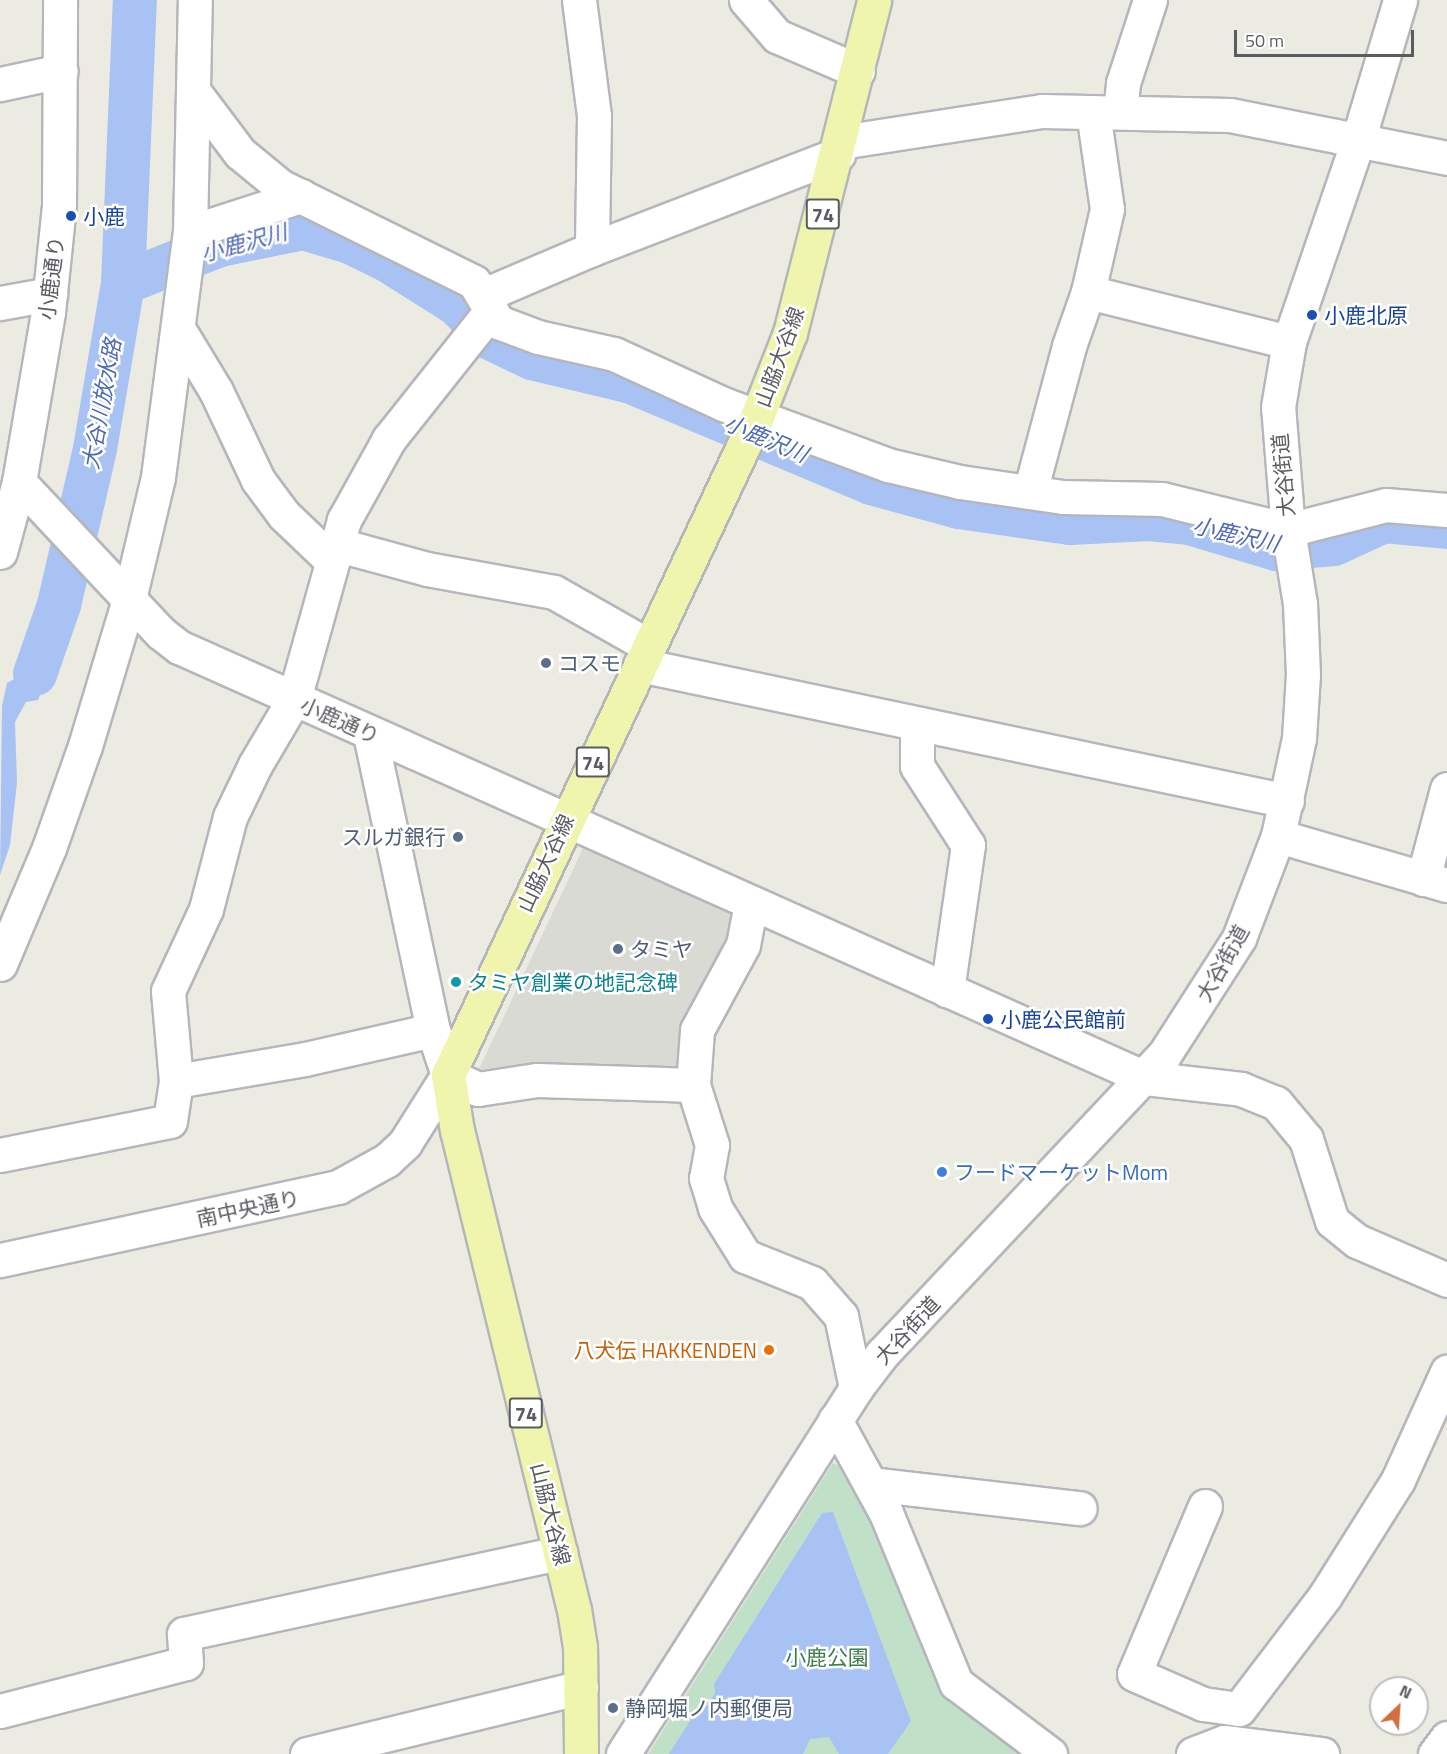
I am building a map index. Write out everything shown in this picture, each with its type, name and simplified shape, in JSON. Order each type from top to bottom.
[{"type":"main road","name":"山脇大谷線","points":[[581,1754],[581,1687],[574,1610],[457,1131],[448,1075],[565,820],[751,430],[790,333],[840,148],[874,0]]},
{"type":"street","name":"小鹿通り","points":[[0,552],[19,482],[50,294],[59,205],[60,0]]},
{"type":"street","points":[[0,964],[74,776],[129,599],[158,477],[190,232],[195,0]]},
{"type":"street","points":[[579,0],[594,116],[592,249]]},
{"type":"street","points":[[746,0],[777,36],[858,71]]},
{"type":"street","points":[[1030,492],[1069,346],[1088,292],[1107,209],[1107,112],[1124,83],[1150,0]]},
{"type":"street","name":"大谷街道","points":[[623,1754],[856,1388],[882,1354],[1145,1077],[1195,1011],[1239,938],[1278,836],[1299,738],[1303,675],[1300,604],[1288,530],[1278,407],[1289,342],[1359,137],[1400,0]]},
{"type":"street","points":[[0,84],[61,71]]},
{"type":"street","points":[[194,92],[240,153],[280,186],[474,282],[487,303],[512,329],[614,354],[751,430],[960,482],[1030,492],[1162,499],[1288,530],[1386,505],[1447,510]]},
{"type":"street","points":[[0,1155],[170,1121],[176,1081],[168,991],[206,909],[230,817],[255,765],[294,699],[332,552],[389,439],[487,303],[592,249],[840,148],[1041,111],[1230,115],[1359,137],[1447,158]]},
{"type":"street","points":[[190,232],[301,196]]},
{"type":"street","points":[[1088,292],[1289,342]]},
{"type":"street","points":[[0,303],[50,294]]},
{"type":"street","points":[[179,330],[216,391],[258,480],[284,515],[332,552],[554,592],[645,655],[916,724],[1287,801]]},
{"type":"street","name":"小鹿通り","points":[[19,482],[129,599],[179,647],[370,734],[1145,1077],[1241,1089],[1276,1103],[1306,1139],[1332,1221],[1357,1241],[1447,1280]]},
{"type":"street","points":[[916,724],[917,766],[968,845],[947,990]]},
{"type":"street","points":[[370,734],[433,1030],[448,1075],[478,1089],[537,1080],[693,1085]]},
{"type":"street","points":[[1278,836],[1435,882],[1447,789]]},
{"type":"street","points":[[751,903],[742,945],[697,1030],[693,1085],[712,1145],[706,1178],[715,1208],[745,1256],[812,1283],[841,1316],[856,1388]]},
{"type":"street","points":[[176,1081],[305,1059],[433,1030]]},
{"type":"street","name":"南中央通り","points":[[0,1260],[338,1187],[387,1160],[405,1143],[448,1075]]},
{"type":"street","points":[[1224,1742],[1239,1709],[1325,1596],[1398,1480],[1447,1372]]},
{"type":"street","points":[[835,1420],[871,1484],[956,1683],[1047,1753]]},
{"type":"street","points":[[871,1484],[1080,1508]]},
{"type":"street","points":[[1205,1506],[1134,1674],[1203,1704],[1239,1709]]},
{"type":"street","points":[[0,1711],[186,1664],[184,1634],[560,1553]]},
{"type":"street","points":[[308,1754],[581,1687]]},
{"type":"street","points":[[1435,1754],[1447,1738]]},
{"type":"street","points":[[1193,1754],[1224,1742],[1322,1754]]},
{"type":"shaded area","points":[[585,844],[737,913],[684,1032],[687,1072],[548,1074],[479,1069]]},
{"type":"green space","name":"小鹿公園","points":[[833,1463],[849,1470],[909,1594],[1028,1754],[648,1754]]},
{"type":"water","points":[[55,612],[52,666],[38,700],[26,702],[15,722],[17,783],[10,845],[0,875],[2,706],[7,683],[20,676],[41,649]]},
{"type":"water","points":[[833,1512],[911,1721],[888,1754],[839,1754],[829,1737],[810,1739],[803,1754],[669,1754],[697,1710],[708,1705],[715,1693],[714,1684],[822,1513]]},
{"type":"waterway","name":"大谷川放水路","points":[[35,674],[59,605],[95,449],[123,283],[135,0]]},
{"type":"waterway","name":"小鹿沢川","points":[[123,283],[220,245],[303,228],[350,242],[387,260],[457,304],[490,338],[532,358],[631,382],[871,483],[959,507],[1070,523],[1149,519],[1189,523],[1276,549],[1334,544],[1384,521],[1447,527]]},
{"type":"place","name":"小鹿","points":[[71,216]]},
{"type":"place","name":"小鹿北原","points":[[1312,315]]},
{"type":"place","name":"コスモ","points":[[546,663]]},
{"type":"place","name":"スルガ銀行","points":[[458,837]]},
{"type":"place","name":"タミヤ","points":[[618,949]]},
{"type":"place","name":"タミヤ創業の地記念碑","points":[[456,982]]},
{"type":"place","name":"小鹿公民館前","points":[[988,1019]]},
{"type":"place","name":"フードマーケットMom","points":[[942,1172]]},
{"type":"place","name":"八犬伝 HAKKENDEN","points":[[769,1350]]},
{"type":"place","name":"静岡堀ノ内郵便局","points":[[613,1708]]}]
